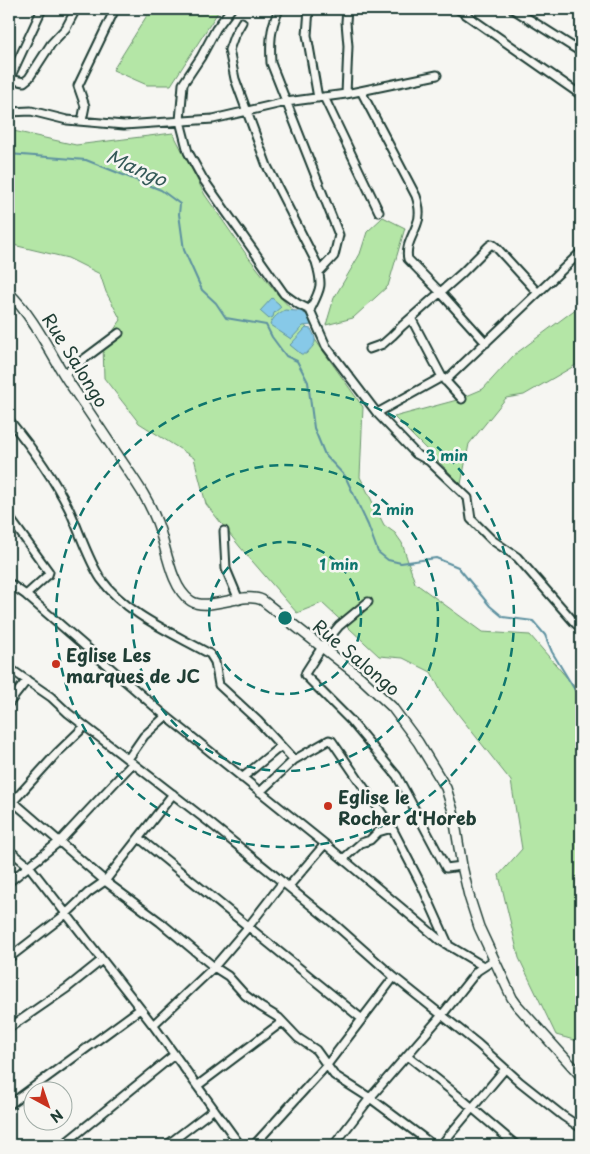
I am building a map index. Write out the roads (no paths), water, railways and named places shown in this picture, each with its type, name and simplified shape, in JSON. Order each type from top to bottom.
[{"type":"street","points":[[42,9],[9,79],[24,82],[29,78],[51,44],[66,28],[76,9]]},
{"type":"street","points":[[82,121],[85,106],[78,86],[115,9]]},
{"type":"street","points":[[231,9],[216,29],[201,57],[183,84],[180,121],[188,152],[212,193],[284,294],[310,310],[326,346],[377,414],[416,454],[429,461],[468,498],[471,519],[492,540],[517,557],[581,628]]},
{"type":"street","points":[[309,9],[308,35],[321,98],[379,212]]},
{"type":"street","points":[[346,94],[347,9]]},
{"type":"street","points":[[458,9],[581,95]]},
{"type":"street","points":[[512,9],[581,52]]},
{"type":"street","points":[[278,12],[273,24],[270,47],[271,63],[338,235],[334,256],[319,272]]},
{"type":"street","points":[[242,22],[229,50],[235,79],[267,166],[316,262],[319,272],[320,291],[310,310]]},
{"type":"street","points":[[9,112],[30,111],[67,120],[124,125],[180,121],[213,118],[286,102],[346,94],[436,75]]},
{"type":"street","points":[[361,91],[416,196],[420,214],[418,224],[408,244],[406,253],[408,259],[486,343]]},
{"type":"street","points":[[369,349],[382,344],[441,293],[492,244],[538,293]]},
{"type":"street","points":[[377,414],[444,379],[486,343],[581,252]]},
{"type":"street","name":"Rue Salongo","points":[[9,293],[32,320],[64,374],[139,487],[153,511],[174,578],[191,601],[199,604],[240,600],[251,597],[262,600],[360,677],[384,699],[418,742],[446,788],[453,811],[462,866],[479,927],[494,960],[517,1006],[581,1076]]},
{"type":"street","points":[[411,318],[444,379],[462,399]]},
{"type":"street","points":[[64,374],[118,332]]},
{"type":"street","points":[[9,420],[47,469],[69,510],[101,578],[123,603],[147,619],[210,654],[215,662],[219,685],[258,721],[294,760]]},
{"type":"street","points":[[9,517],[49,572],[48,576],[26,595]]},
{"type":"street","points":[[224,530],[226,569],[240,600]]},
{"type":"street","points":[[9,585],[26,595],[166,716],[449,947],[484,966]]},
{"type":"street","points":[[368,602],[339,626],[322,647],[305,675],[350,720],[395,773],[446,868],[462,866]]},
{"type":"street","points":[[9,668],[51,697],[68,713],[286,884],[505,1069],[563,1116],[581,1128]]},
{"type":"street","points":[[9,704],[27,680]]},
{"type":"street","points":[[9,882],[60,841],[131,761],[144,736],[166,716]]},
{"type":"street","points":[[85,726],[10,802],[60,841],[105,881],[228,976],[245,995],[282,1022],[298,1038],[316,1050],[334,1075],[370,1098],[433,1145]]},
{"type":"street","points":[[260,792],[294,760],[330,740],[332,741],[392,828],[422,886],[449,947]]},
{"type":"street","points":[[242,778],[281,746]]},
{"type":"street","points":[[9,958],[105,881],[173,794]]},
{"type":"street","points":[[343,859],[361,843],[370,840],[378,832],[392,828]]},
{"type":"street","points":[[139,838],[362,1019]]},
{"type":"street","points":[[153,1025],[214,967],[286,884],[325,844]]},
{"type":"street","points":[[9,850],[29,866],[153,1025],[240,1145]]},
{"type":"street","points":[[9,1028],[67,988],[102,960]]},
{"type":"street","points":[[334,1145],[370,1098],[408,1056],[477,971],[494,960]]},
{"type":"street","points":[[254,1145],[327,1065],[394,977]]},
{"type":"street","points":[[9,1105],[140,1009]]},
{"type":"street","points":[[197,1086],[282,1022]]},
{"type":"street","points":[[63,1145],[174,1055]]},
{"type":"street","points":[[408,1056],[516,1145]]},
{"type":"street","points":[[441,1145],[505,1069]]},
{"type":"street","points":[[167,1145],[214,1109]]},
{"type":"water","points":[[272,298],[281,307],[269,319],[260,311]]},
{"type":"water","points":[[285,310],[305,313],[312,325],[303,326],[291,339],[270,325],[276,316]]},
{"type":"water","points":[[306,328],[311,329],[315,342],[306,354],[301,354],[290,345]]},
{"type":"waterway","name":"Mango","points":[[9,154],[86,160],[161,190],[180,204],[179,214],[184,250],[202,290],[216,303],[226,318],[266,325],[286,356],[297,361],[308,382],[314,428],[325,455],[345,476],[368,525],[378,552],[388,560],[401,563],[436,558],[458,567],[490,606],[503,617],[533,621],[545,635],[552,652],[581,700]]},
{"type":"place","name":"Eglise Les marques de JC","points":[[56,664]]},
{"type":"place","name":"Eglise le Rocher d'Horeb","points":[[328,806]]}]
